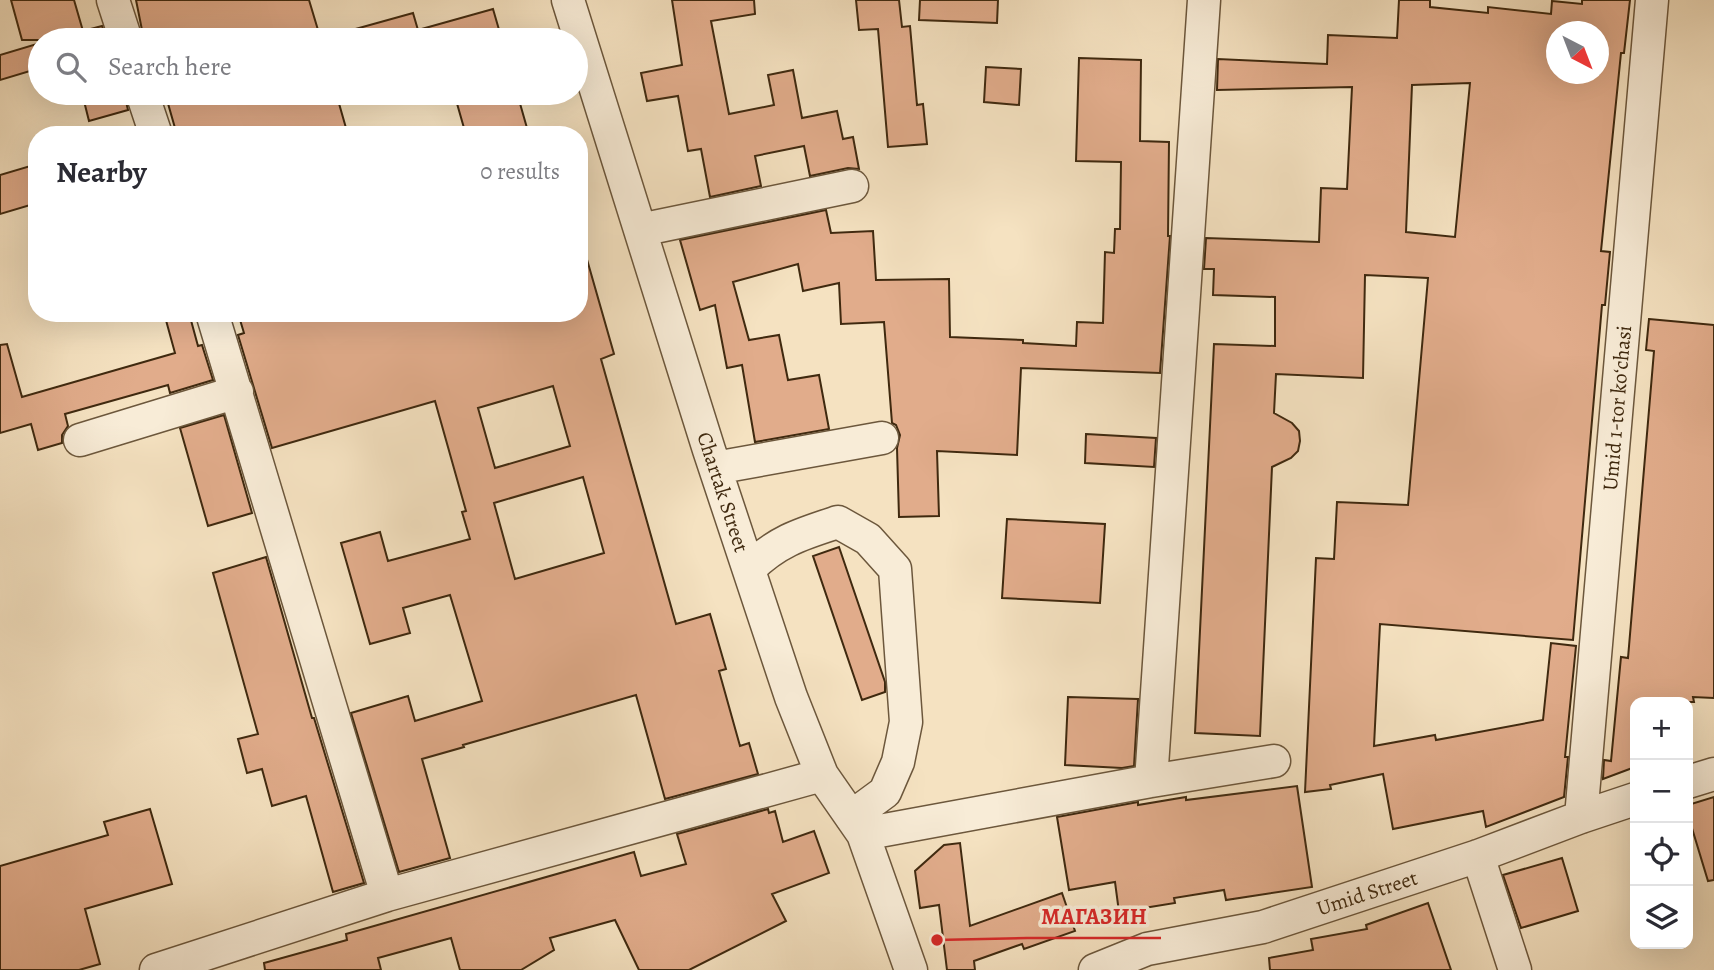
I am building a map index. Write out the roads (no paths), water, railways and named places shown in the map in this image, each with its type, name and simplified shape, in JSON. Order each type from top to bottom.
[{"type":"street","points":[[113,0],[122,28]]},
{"type":"street","name":"Chartak Street","points":[[568,0],[577,28]]},
{"type":"street","points":[[1152,781],[1203,0]]},
{"type":"street","name":"Umid 1-tor koʻchasi","points":[[1581,817],[1652,0]]},
{"type":"street","name":"Chartak Street","points":[[588,64],[715,468],[791,697],[822,775],[857,825],[911,970]]},
{"type":"street","points":[[146,105],[153,126]]},
{"type":"street","points":[[640,230],[852,186]]},
{"type":"street","points":[[215,322],[387,895]]},
{"type":"street","points":[[80,440],[237,392]]},
{"type":"street","points":[[715,468],[882,438]]},
{"type":"street","points":[[749,569],[766,552],[790,538],[838,522],[868,539],[895,569],[906,722],[898,762],[885,792],[857,825]]},
{"type":"street","points":[[857,825],[1275,761]]},
{"type":"street","points":[[1693,780],[1714,774]]},
{"type":"street","points":[[156,970],[387,895],[822,775]]},
{"type":"street","name":"Umid Street","points":[[1095,970],[1147,949],[1263,927],[1478,856],[1630,801]]},
{"type":"street","points":[[1478,856],[1516,970]]},
{"type":"place","name":"МАГАЗИН","points":[[937,940]]}]
